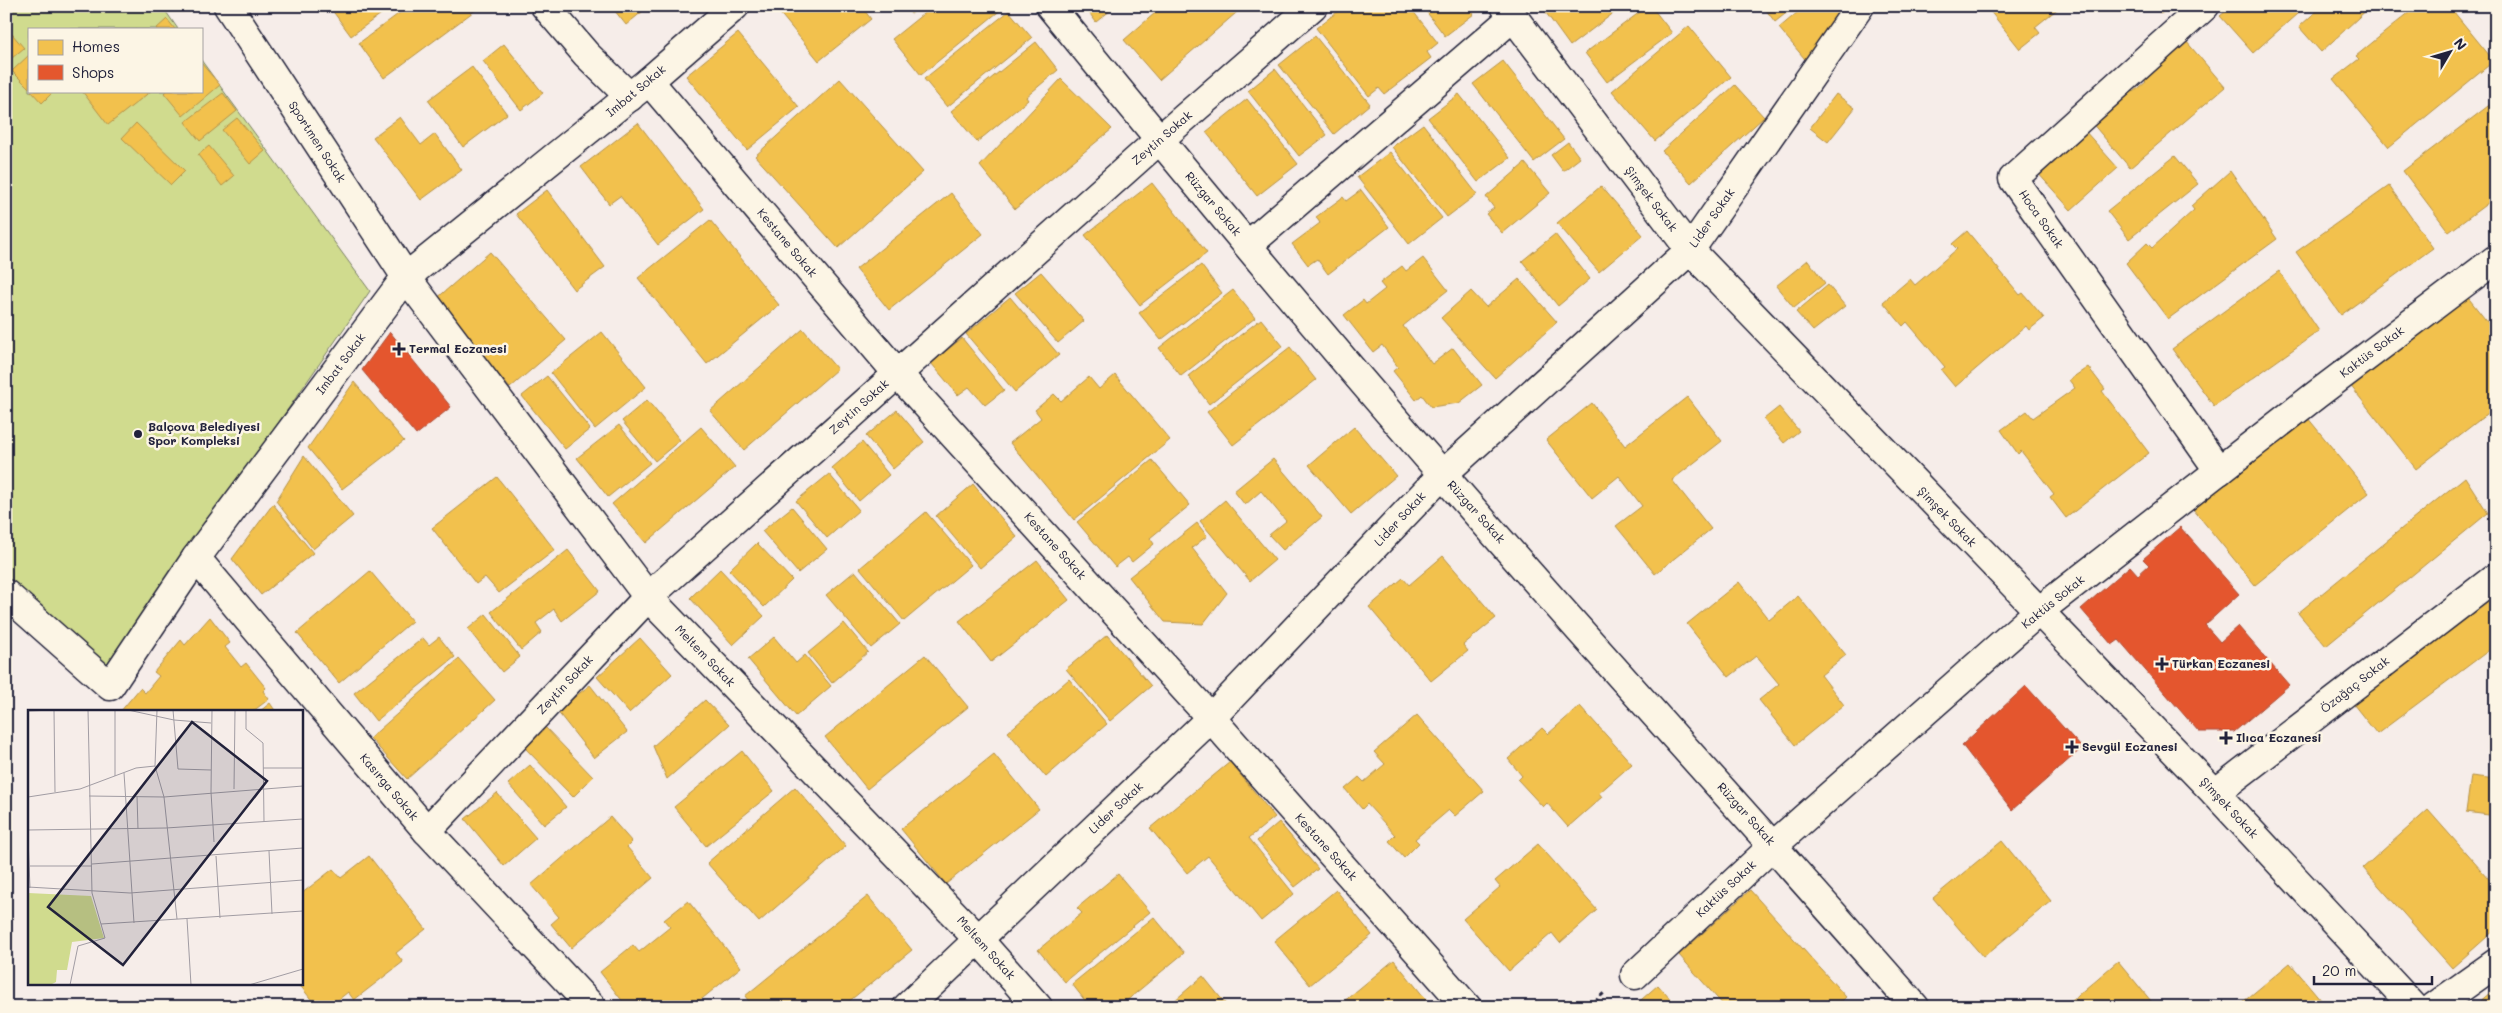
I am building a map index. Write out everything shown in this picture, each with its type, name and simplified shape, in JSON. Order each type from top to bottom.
[{"type":"street","name":"Sportmen Sokak","points":[[228,6],[406,277]]},
{"type":"street","name":"Kestane Sokak","points":[[545,6],[586,54],[639,89],[1211,718],[1467,1007]]},
{"type":"street","name":"Imbat Sokak","points":[[6,594],[110,686],[196,558],[406,277],[639,89],[735,6]]},
{"type":"street","name":"Rüzgar Sokak","points":[[1050,6],[1159,140],[1442,475],[1774,845],[1915,1007]]},
{"type":"street","name":"Zeytin Sokak","points":[[427,831],[648,597],[1159,140],[1313,6]]},
{"type":"street","name":"Lider Sokak","points":[[907,1007],[1211,718],[1442,475],[1690,250],[1860,6]]},
{"type":"street","name":"Hoca Sokak","points":[[2205,6],[2013,179],[2219,471]]},
{"type":"street","name":"Şimşek Sokak","points":[[1509,11],[1690,250],[2215,793],[2414,1007]]},
{"type":"street","points":[[1248,245],[1509,11]]},
{"type":"street","name":"Kaktüs Sokak","points":[[1635,975],[1774,845],[2039,611],[2496,259]]},
{"type":"street","name":"Meltem Sokak","points":[[406,277],[648,597],[978,939],[1038,1007]]},
{"type":"street","name":"Kasırga Sokak","points":[[196,558],[427,831],[592,1007]]},
{"type":"street","name":"Özağaç Sokak","points":[[2215,793],[2496,577]]},
{"type":"street","points":[[2434,1007],[2496,962]]},
{"type":"green space","name":"Balçova Belediyesi Spor Kompleksi","points":[[6,6],[162,6],[177,28],[28,28],[28,92],[202,92],[202,61],[370,291],[104,674],[6,578]]},
{"type":"building: Homes","points":[[329,6],[392,6],[351,36]]},
{"type":"building: Homes","points":[[409,6],[481,6],[384,78],[359,43]]},
{"type":"building: Homes","points":[[611,6],[649,6],[626,25]]},
{"type":"building: Homes","points":[[774,6],[861,6],[871,19],[819,61]]},
{"type":"building: Homes","points":[[905,6],[921,6],[911,14]]},
{"type":"building: Homes","points":[[933,6],[1001,6],[1003,8],[921,75],[892,39]]},
{"type":"building: Homes","points":[[1084,6],[1116,6],[1096,22]]},
{"type":"building: Homes","points":[[1163,6],[1244,6],[1159,80],[1124,40]]},
{"type":"building: Homes","points":[[1345,6],[1409,6],[1438,43],[1427,52],[1431,58],[1384,94],[1379,88],[1369,96],[1316,28]]},
{"type":"building: Homes","points":[[1422,6],[1467,6],[1474,14],[1445,36]]},
{"type":"building: Homes","points":[[1541,6],[1623,6],[1570,46]]},
{"type":"building: Homes","points":[[1648,6],[1651,6],[1672,33],[1607,82],[1585,53]]},
{"type":"building: Homes","points":[[1763,6],[1795,6],[1775,22]]},
{"type":"building: Homes","points":[[1805,6],[1841,6],[1824,51],[1809,64],[1779,28]]},
{"type":"building: Homes","points":[[1986,6],[2061,6],[2035,27],[2040,33],[2020,49]]},
{"type":"building: Homes","points":[[2154,6],[2170,6],[2161,14]]},
{"type":"building: Homes","points":[[2232,6],[2306,6],[2253,53],[2220,16]]},
{"type":"building: Homes","points":[[2322,6],[2371,6],[2321,52],[2299,27]]},
{"type":"building: Homes","points":[[2417,6],[2449,6],[2494,61],[2389,147],[2333,79],[2359,59],[2356,56]]},
{"type":"building: Homes","points":[[1009,11],[1032,38],[947,107],[924,79]]},
{"type":"building: Homes","points":[[167,19],[174,28],[157,28]]},
{"type":"building: Homes","points":[[1689,26],[1731,77],[1655,141],[1612,91]]},
{"type":"building: Homes","points":[[6,27],[24,48],[6,63]]},
{"type":"building: Homes","points":[[738,33],[799,107],[747,150],[686,76]]},
{"type":"building: Homes","points":[[1315,36],[1370,104],[1334,134],[1279,65]]},
{"type":"building: Homes","points":[[2186,41],[2225,87],[2130,168],[2091,122],[2130,88],[2134,92],[2146,82],[2142,78]]},
{"type":"building: Homes","points":[[1036,42],[1058,70],[1026,97],[1028,100],[977,142],[951,111]]},
{"type":"building: Homes","points":[[504,44],[543,93],[521,110],[483,61]]},
{"type":"building: Homes","points":[[28,56],[28,87],[12,71]]},
{"type":"building: Homes","points":[[1503,61],[1564,139],[1534,162],[1473,84]]},
{"type":"building: Homes","points":[[202,64],[220,85],[183,116],[164,93],[202,92]]},
{"type":"building: Homes","points":[[472,67],[507,114],[463,147],[428,100]]},
{"type":"building: Homes","points":[[1275,69],[1327,135],[1299,156],[1248,91]]},
{"type":"building: Homes","points":[[840,79],[923,172],[838,248],[755,156]]},
{"type":"building: Homes","points":[[1061,79],[1112,129],[1015,209],[980,166]]},
{"type":"building: Homes","points":[[1735,85],[1764,117],[1691,183],[1662,151]]},
{"type":"building: Homes","points":[[32,92],[53,92],[42,103]]},
{"type":"building: Homes","points":[[83,92],[150,92],[108,125]]},
{"type":"building: Homes","points":[[223,93],[237,111],[200,141],[185,122]]},
{"type":"building: Homes","points":[[1459,94],[1510,158],[1478,182],[1428,118]]},
{"type":"building: Homes","points":[[1836,94],[1855,108],[1828,142],[1810,128]]},
{"type":"building: Homes","points":[[1247,99],[1298,164],[1257,196],[1206,132]]},
{"type":"building: Homes","points":[[2496,100],[2496,197],[2449,232],[2403,171]]},
{"type":"building: Homes","points":[[400,117],[421,145],[435,134],[462,170],[421,200],[373,137]]},
{"type":"building: Homes","points":[[237,118],[265,151],[250,164],[222,130]]},
{"type":"building: Homes","points":[[136,123],[185,171],[171,185],[122,138]]},
{"type":"building: Homes","points":[[638,123],[704,209],[658,245],[620,196],[609,204],[581,167]]},
{"type":"building: Homes","points":[[1423,124],[1477,194],[1447,217],[1392,147]]},
{"type":"building: Homes","points":[[2084,130],[2118,168],[2071,210],[2037,172]]},
{"type":"building: Homes","points":[[1568,142],[1580,158],[1563,171],[1551,155]]},
{"type":"building: Homes","points":[[209,146],[234,176],[222,186],[198,155]]},
{"type":"building: Homes","points":[[1390,152],[1442,218],[1409,244],[1357,177]]},
{"type":"building: Homes","points":[[2175,156],[2198,184],[2129,239],[2107,211]]},
{"type":"building: Homes","points":[[1525,163],[1550,193],[1502,233],[1486,214],[1494,208],[1486,197]]},
{"type":"building: Homes","points":[[2230,171],[2277,239],[2168,319],[2126,263],[2147,243],[2152,248],[2194,210],[2191,206]]},
{"type":"building: Homes","points":[[1152,183],[1207,253],[1140,305],[1085,235]]},
{"type":"building: Homes","points":[[1601,186],[1643,235],[1599,272],[1557,223]]},
{"type":"building: Homes","points":[[2389,186],[2433,248],[2341,315],[2296,252]]},
{"type":"building: Homes","points":[[547,190],[605,267],[574,290],[516,214]]},
{"type":"building: Homes","points":[[1361,190],[1389,227],[1328,274],[1317,259],[1308,265],[1292,244],[1320,223],[1316,217],[1343,197],[1346,201]]},
{"type":"building: Homes","points":[[951,193],[983,234],[889,310],[856,269]]},
{"type":"building: Homes","points":[[710,220],[779,305],[707,364],[638,278]]},
{"type":"building: Homes","points":[[1967,231],[2020,295],[2023,293],[2044,318],[2029,330],[2026,326],[1955,387],[1941,370],[1945,367],[1907,322],[1903,326],[1883,302],[1910,279],[1915,285],[1957,249],[1952,244]]},
{"type":"building: Homes","points":[[1555,234],[1590,279],[1558,306],[1522,261]]},
{"type":"building: Homes","points":[[490,252],[566,340],[510,388],[435,300]]},
{"type":"building: Homes","points":[[1423,258],[1448,290],[1403,326],[1432,364],[1453,348],[1482,385],[1459,403],[1431,407],[1422,395],[1416,400],[1393,371],[1398,367],[1382,345],[1373,352],[1344,315],[1363,300],[1366,304],[1385,289],[1380,283],[1402,266],[1406,271]]},
{"type":"building: Homes","points":[[1808,260],[1825,283],[1794,308],[1776,286]]},
{"type":"building: Homes","points":[[1201,265],[1222,293],[1161,340],[1139,313]]},
{"type":"building: Homes","points":[[2279,271],[2319,331],[2214,406],[2172,349]]},
{"type":"building: Homes","points":[[1041,272],[1084,321],[1058,343],[1015,293]]},
{"type":"building: Homes","points":[[1519,279],[1557,322],[1495,378],[1441,318],[1471,291],[1486,307]]},
{"type":"building: Homes","points":[[1828,285],[1845,306],[1813,331],[1796,312]]},
{"type":"building: Homes","points":[[1233,290],[1255,318],[1181,376],[1159,348]]},
{"type":"building: Homes","points":[[2466,295],[2496,333],[2496,407],[2416,469],[2350,385]]},
{"type":"building: Homes","points":[[1010,297],[1059,355],[1015,392],[966,334]]},
{"type":"building: Homes","points":[[1261,319],[1283,346],[1209,404],[1188,376]]},
{"type":"building: Homes","points":[[803,329],[837,369],[744,450],[710,411]]},
{"type":"building: Homes","points":[[602,332],[646,387],[595,429],[551,373]]},
{"type":"building: Homes","points":[[962,338],[1004,390],[985,405],[969,387],[958,395],[931,363]]},
{"type":"building: Homes","points":[[1290,347],[1316,380],[1233,445],[1207,412]]},
{"type":"building: Homes","points":[[2088,367],[2105,389],[2102,391],[2149,453],[2066,518],[2050,497],[2054,494],[2021,451],[2018,454],[2001,430],[2027,411],[2033,418],[2075,388],[2069,380]]},
{"type":"building: Homes","points":[[1115,375],[1170,440],[1074,520],[1010,443],[1041,418],[1035,410],[1054,394],[1061,401],[1089,377],[1099,389]]},
{"type":"building: Homes","points":[[547,376],[590,429],[565,449],[522,396]]},
{"type":"building: Homes","points":[[354,382],[404,441],[342,489],[308,448]]},
{"type":"building: Homes","points":[[1687,397],[1722,441],[1672,480],[1711,529],[1655,574],[1616,526],[1642,506],[1619,476],[1592,498],[1546,440],[1592,403],[1625,446]]},
{"type":"building: Homes","points":[[647,400],[680,440],[655,461],[622,421]]},
{"type":"building: Homes","points":[[1779,407],[1799,431],[1784,443],[1764,419]]},
{"type":"building: Homes","points":[[897,410],[924,442],[893,469],[866,436]]},
{"type":"building: Homes","points":[[2307,417],[2369,493],[2255,585],[2193,509]]},
{"type":"building: Homes","points":[[619,425],[650,463],[608,497],[577,458]]},
{"type":"building: Homes","points":[[701,427],[735,467],[646,543],[612,504]]},
{"type":"building: Homes","points":[[1354,427],[1396,476],[1351,514],[1309,465]]},
{"type":"building: Homes","points":[[862,442],[889,475],[859,501],[832,468]]},
{"type":"building: Homes","points":[[304,456],[353,516],[313,549],[276,501]]},
{"type":"building: Homes","points":[[1273,459],[1322,517],[1283,550],[1269,535],[1286,521],[1261,491],[1245,505],[1234,491]]},
{"type":"building: Homes","points":[[1152,460],[1190,505],[1150,538],[1154,544],[1132,562],[1128,557],[1115,567],[1077,522]]},
{"type":"building: Homes","points":[[829,474],[859,510],[827,538],[796,501]]},
{"type":"building: Homes","points":[[497,477],[555,550],[499,593],[485,577],[476,584],[432,528]]},
{"type":"building: Homes","points":[[2465,477],[2488,513],[2326,646],[2298,613]]},
{"type":"building: Homes","points":[[973,484],[1017,537],[980,568],[936,516]]},
{"type":"building: Homes","points":[[1225,500],[1275,560],[1250,581],[1200,521]]},
{"type":"building: Homes","points":[[273,504],[313,553],[261,595],[232,559]]},
{"type":"building: Homes","points":[[792,507],[827,549],[798,573],[762,531]]},
{"type":"building: Homes","points":[[926,512],[971,565],[904,621],[860,568]]},
{"type":"building: Homes","points":[[1197,523],[1207,536],[1192,548],[1227,593],[1203,624],[1165,622],[1129,577]]},
{"type":"building: Homes","points":[[757,543],[792,580],[764,607],[729,570]]},
{"type":"building: Homes","points":[[568,550],[600,591],[562,621],[554,609],[536,623],[542,632],[521,650],[491,612]]},
{"type":"building: Homes","points":[[1443,556],[1496,618],[1463,645],[1468,651],[1431,681],[1369,607],[1403,578],[1409,585]]},
{"type":"building: Homes","points":[[1037,560],[1069,600],[991,662],[959,621]]},
{"type":"building: Homes","points":[[720,569],[764,616],[733,645],[690,598]]},
{"type":"building: Homes","points":[[370,571],[412,621],[339,683],[297,633]]},
{"type":"building: Homes","points":[[855,571],[900,624],[871,648],[826,595]]},
{"type":"building: Homes","points":[[1739,582],[1769,620],[1798,596],[1846,655],[1821,675],[1844,705],[1795,745],[1759,700],[1779,684],[1756,656],[1729,677],[1687,624]]},
{"type":"building: Homes","points":[[2496,585],[2496,645],[2377,734],[2350,700]]},
{"type":"building: Homes","points":[[486,614],[520,657],[502,672],[468,629]]},
{"type":"building: Homes","points":[[210,617],[230,643],[225,647],[241,667],[246,663],[266,688],[263,691],[269,699],[255,710],[122,710],[140,688],[145,693],[159,676],[154,672],[181,640],[185,645]]},
{"type":"building: Homes","points":[[844,623],[868,652],[832,683],[808,653]]},
{"type":"building: Homes","points":[[1107,635],[1151,686],[1110,721],[1066,669]]},
{"type":"building: Homes","points":[[439,637],[455,657],[376,721],[354,693],[423,638],[429,645]]},
{"type":"building: Homes","points":[[774,637],[796,663],[805,655],[831,686],[796,716],[748,659]]},
{"type":"building: Homes","points":[[640,638],[672,674],[629,713],[597,677]]},
{"type":"building: Homes","points":[[925,655],[968,707],[867,789],[825,737]]},
{"type":"building: Homes","points":[[459,659],[495,700],[407,779],[370,738]]},
{"type":"building: Homes","points":[[1069,679],[1107,724],[1046,777],[1008,732]]},
{"type":"building: Homes","points":[[590,685],[627,732],[594,758],[557,711]]},
{"type":"building: Homes","points":[[705,700],[729,725],[667,779],[653,746]]},
{"type":"building: Homes","points":[[270,703],[275,710],[261,710]]},
{"type":"building: Homes","points":[[1580,706],[1632,764],[1599,793],[1602,797],[1568,827],[1547,803],[1543,807],[1518,780],[1522,776],[1508,759],[1542,728],[1548,734]]},
{"type":"building: Homes","points":[[1417,715],[1484,791],[1455,816],[1449,810],[1415,839],[1419,843],[1404,858],[1389,841],[1395,835],[1367,804],[1362,809],[1345,789],[1359,777],[1364,782],[1385,764],[1374,752]]},
{"type":"building: Homes","points":[[544,726],[593,777],[573,797],[523,746]]},
{"type":"building: Homes","points":[[742,751],[774,791],[706,846],[674,807]]},
{"type":"building: Homes","points":[[994,754],[1039,809],[946,884],[901,829]]},
{"type":"building: Homes","points":[[1230,762],[1275,817],[1249,838],[1294,894],[1261,921],[1208,856],[1187,873],[1150,828]]},
{"type":"building: Homes","points":[[530,765],[566,807],[544,825],[508,784]]},
{"type":"building: Homes","points":[[2471,776],[2496,779],[2496,816],[2466,812]]},
{"type":"building: Homes","points":[[795,787],[846,846],[759,922],[707,863]]},
{"type":"building: Homes","points":[[497,793],[536,838],[504,866],[465,819]]},
{"type":"building: Homes","points":[[2428,810],[2496,887],[2496,929],[2452,968],[2363,868]]},
{"type":"building: Homes","points":[[610,817],[632,842],[627,847],[653,878],[571,948],[551,924],[559,917],[531,885]]},
{"type":"building: Homes","points":[[1279,822],[1318,869],[1295,887],[1257,841]]},
{"type":"building: Homes","points":[[2002,841],[2051,901],[1983,957],[1933,898]]},
{"type":"building: Homes","points":[[1538,844],[1597,910],[1560,943],[1552,933],[1509,971],[1463,919],[1500,887],[1495,881]]},
{"type":"building: Homes","points":[[369,856],[426,929],[396,953],[403,962],[354,1000],[348,992],[329,1007],[317,1007],[301,986],[302,893],[333,869],[341,878]]},
{"type":"building: Homes","points":[[1118,874],[1150,912],[1065,982],[1038,950],[1082,913],[1077,908]]},
{"type":"building: Homes","points":[[1336,890],[1372,935],[1310,985],[1274,941]]},
{"type":"building: Homes","points":[[1750,890],[1846,997],[1836,1007],[1725,1007],[1679,955]]},
{"type":"building: Homes","points":[[868,896],[912,950],[842,1007],[753,1007],[745,996]]},
{"type":"building: Homes","points":[[688,901],[741,967],[692,1007],[627,1007],[600,972],[633,945],[639,952],[670,927],[664,920]]},
{"type":"building: Homes","points":[[1154,917],[1184,953],[1119,1007],[1090,1007],[1072,984]]},
{"type":"building: Homes","points":[[1394,960],[1429,1003],[1424,1007],[1337,1007]]},
{"type":"building: Homes","points":[[2118,961],[2156,1007],[2064,1007]]},
{"type":"building: Homes","points":[[2290,963],[2327,1007],[2237,1007]]},
{"type":"building: Homes","points":[[1203,976],[1228,1007],[1167,1007]]},
{"type":"building: Homes","points":[[1658,985],[1677,1007],[1633,1007]]},
{"type":"building: Homes","points":[[2496,988],[2496,1007],[2473,1007]]},
{"type":"building: Shops","points":[[390,332],[451,407],[416,435],[362,370]]},
{"type":"building: Shops","points":[[2180,527],[2239,594],[2205,625],[2220,642],[2238,626],[2289,685],[2234,732],[2199,732],[2119,640],[2112,645],[2081,609],[2130,566],[2138,575],[2149,565],[2143,559]]},
{"type":"building: Shops","points":[[2026,686],[2082,748],[2012,810],[1962,745]]},
{"type":"place","name":"Termal Eczanesi","points":[[399,349]]},
{"type":"place","name":"Balçova Belediyesi Spor Kompleksi","points":[[138,434]]},
{"type":"place","name":"Türkan Eczanesi","points":[[2162,664]]},
{"type":"place","name":"Ilıca Eczanesi","points":[[2226,738]]},
{"type":"place","name":"Sevgül Eczanesi","points":[[2072,747]]}]
